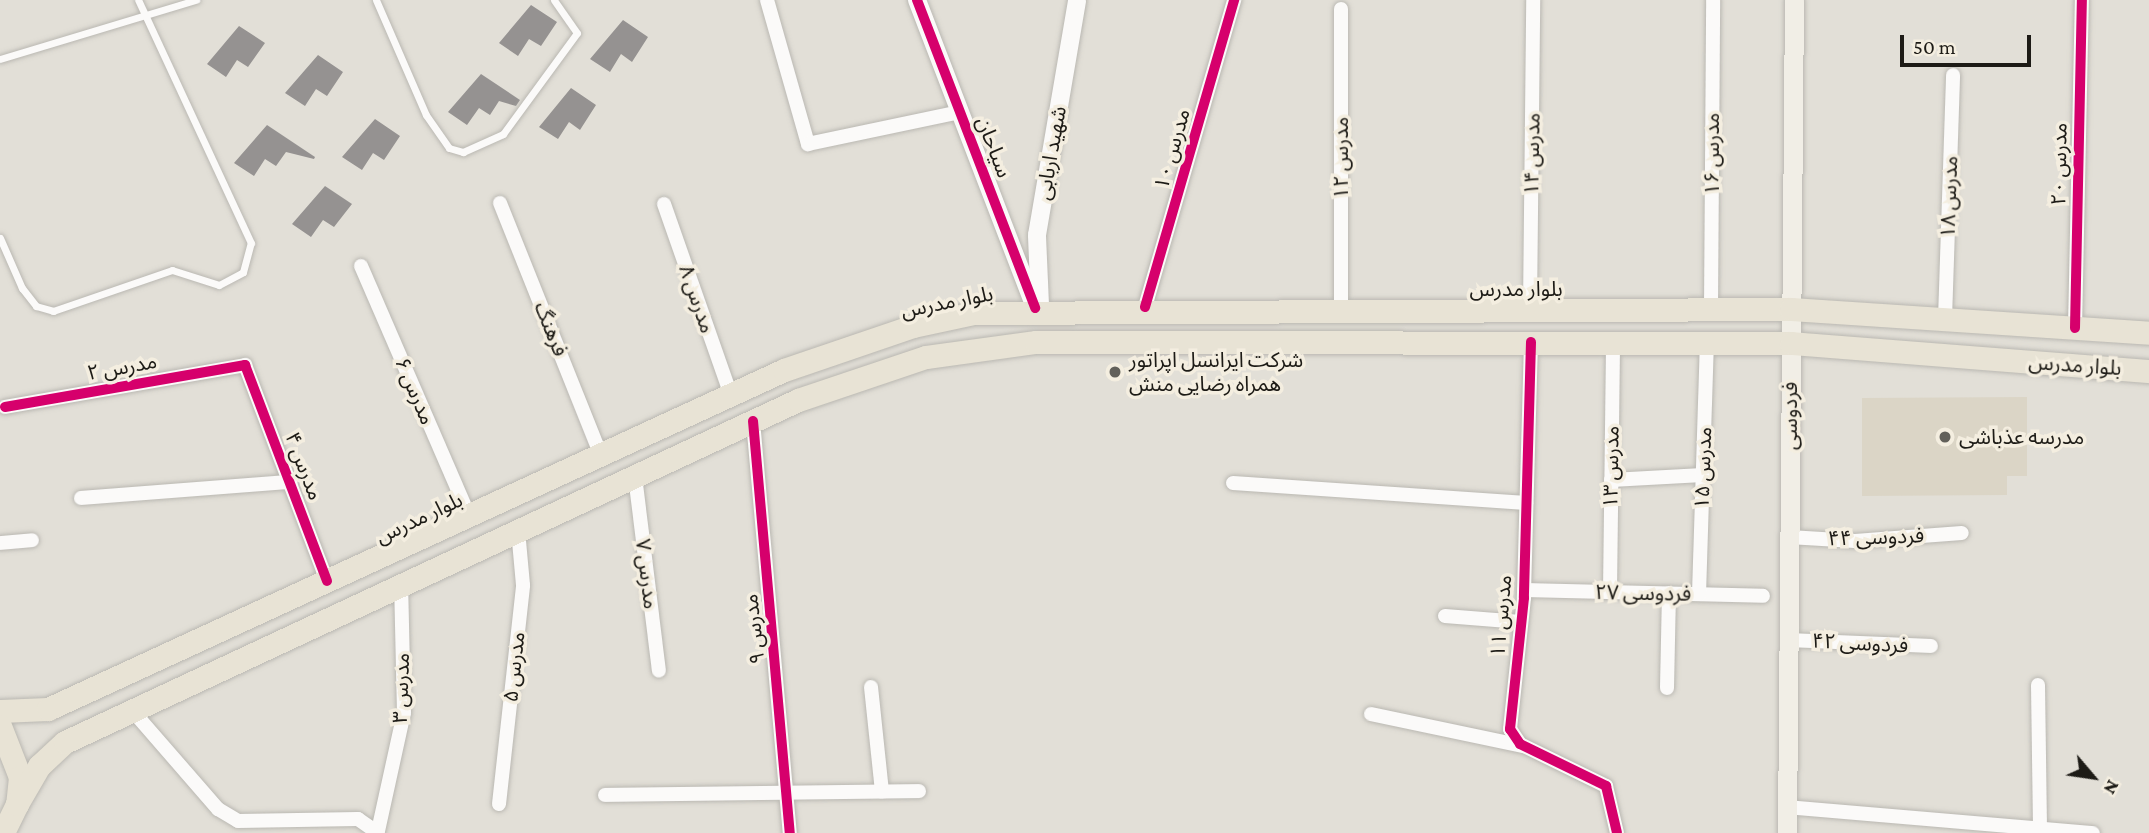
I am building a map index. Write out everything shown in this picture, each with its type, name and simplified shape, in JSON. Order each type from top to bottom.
[{"type":"main road","name":"فردوسی","points":[[1787,833],[1794,0]]},
{"type":"main road","name":"بلوار مدرس","points":[[0,712],[48,709],[731,395],[914,326],[1037,308],[1791,309],[2149,333]]},
{"type":"main road","name":"بلوار مدرس","points":[[9,824],[39,766],[65,742],[131,709],[753,421],[866,373],[981,346],[1791,343],[2149,371]]},
{"type":"main road","points":[[205,637],[219,668]]},
{"type":"main road","points":[[0,726],[15,751],[9,824]]},
{"type":"street","points":[[766,0],[808,144],[960,112]]},
{"type":"street","name":"سیاحان","points":[[917,0],[1037,308]]},
{"type":"street","name":"شهید اربابی","points":[[1037,308],[1038,254],[1077,0]]},
{"type":"street","name":"مدرس ۱۰","points":[[1145,307],[1234,0]]},
{"type":"street","name":"مدرس ۱۴","points":[[1530,308],[1534,0]]},
{"type":"street","name":"مدرس ۱۶","points":[[1711,309],[1713,0]]},
{"type":"street","name":"مدرس ۲۰","points":[[2075,328],[2082,0]]},
{"type":"street","name":"مدرس ۱۲","points":[[1340,308],[1341,9]]},
{"type":"street","name":"مدرس ۱۸","points":[[1945,319],[1953,75]]},
{"type":"street","name":"فرهنگ","points":[[500,204],[601,455]]},
{"type":"street","name":"مدرس ۸","points":[[664,204],[731,395]]},
{"type":"street","points":[[1016,257],[1038,254]]},
{"type":"street","name":"مدرس ۶","points":[[361,266],[469,516]]},
{"type":"street","name":"مدرس ۱۱","points":[[1524,746],[1510,729],[1524,590],[1531,342]]},
{"type":"street","name":"مدرس ۱۳","points":[[1610,592],[1613,342]]},
{"type":"street","name":"مدرس ۱۵","points":[[1699,594],[1707,342]]},
{"type":"street","name":"مدرس ۲","points":[[5,407],[245,365]]},
{"type":"street","name":"مدرس ۴","points":[[245,365],[327,581]]},
{"type":"street","name":"مدرس ۹","points":[[753,421],[789,793],[790,833]]},
{"type":"street","points":[[1611,480],[1703,475]]},
{"type":"street","name":"مدرس ۷","points":[[635,476],[659,671]]},
{"type":"street","points":[[81,498],[289,482]]},
{"type":"street","points":[[1233,483],[1526,503]]},
{"type":"street","name":"مدرس ۵","points":[[499,804],[523,585],[518,530]]},
{"type":"street","name":"فردوسی ۴۴","points":[[1789,537],[1855,541],[1962,533]]},
{"type":"street","points":[[0,543],[32,540]]},
{"type":"street","name":"مدرس ۳","points":[[378,832],[404,713],[401,584]]},
{"type":"street","name":"فردوسی ۲۷","points":[[1524,590],[1763,596]]},
{"type":"street","points":[[1667,688],[1669,593]]},
{"type":"street","points":[[1445,616],[1521,622]]},
{"type":"street","name":"فردوسی ۴۲","points":[[1788,640],[1931,646]]},
{"type":"street","points":[[2038,685],[2040,828]]},
{"type":"street","points":[[871,687],[882,791]]},
{"type":"street","points":[[131,709],[218,809],[238,821],[358,819],[378,832]]},
{"type":"street","points":[[1371,714],[1524,746],[1605,786],[1617,833]]},
{"type":"street","points":[[606,795],[919,791]]},
{"type":"street","points":[[1787,807],[2093,833]]},
{"type":"lane","points":[[0,238],[22,288],[36,306],[53,311],[172,270],[219,285],[243,272],[251,243],[138,0]]},
{"type":"lane","points":[[0,59],[196,0]]},
{"type":"lane","points":[[376,0],[426,115],[449,148],[463,152],[503,135],[577,33],[554,0]]},
{"type":"shaded area","name":"مدرسه عذباشی","points":[[2027,397],[2027,476],[2007,476],[2007,495],[1862,496],[1862,398]]},
{"type":"building","points":[[531,5],[557,22],[541,46],[529,39],[518,56],[499,43]]},
{"type":"building","points":[[623,20],[648,37],[632,62],[621,54],[610,72],[590,59]]},
{"type":"building","points":[[239,26],[265,43],[248,67],[237,60],[226,77],[207,64]]},
{"type":"building","points":[[318,55],[343,72],[327,96],[316,89],[305,106],[285,93]]},
{"type":"building","points":[[481,74],[520,100],[516,106],[499,101],[490,115],[479,108],[467,125],[448,112]]},
{"type":"building","points":[[571,88],[596,105],[580,130],[569,122],[558,139],[539,127]]},
{"type":"building","points":[[375,119],[400,136],[384,160],[373,153],[362,170],[342,157]]},
{"type":"building","points":[[267,125],[315,157],[314,159],[286,152],[276,166],[265,159],[254,176],[234,163]]},
{"type":"building","points":[[325,186],[352,204],[334,227],[323,220],[311,237],[292,224]]},
{"type":"cycle path","points":[[917,0],[1035,308]]},
{"type":"cycle path","points":[[1145,307],[1234,0]]},
{"type":"cycle path","points":[[2075,328],[2082,0]]},
{"type":"cycle path","points":[[1531,342],[1524,598],[1510,729],[1520,744],[1606,786],[1617,833]]},
{"type":"cycle path","points":[[5,407],[245,365],[327,581]]},
{"type":"cycle path","points":[[753,421],[790,833]]},
{"type":"place","name":"شرکت ایرانسل اپراتور همراه رضایی منش","points":[[1115,372]]},
{"type":"place","name":"مدرسه عذباشی","points":[[1945,437]]}]
